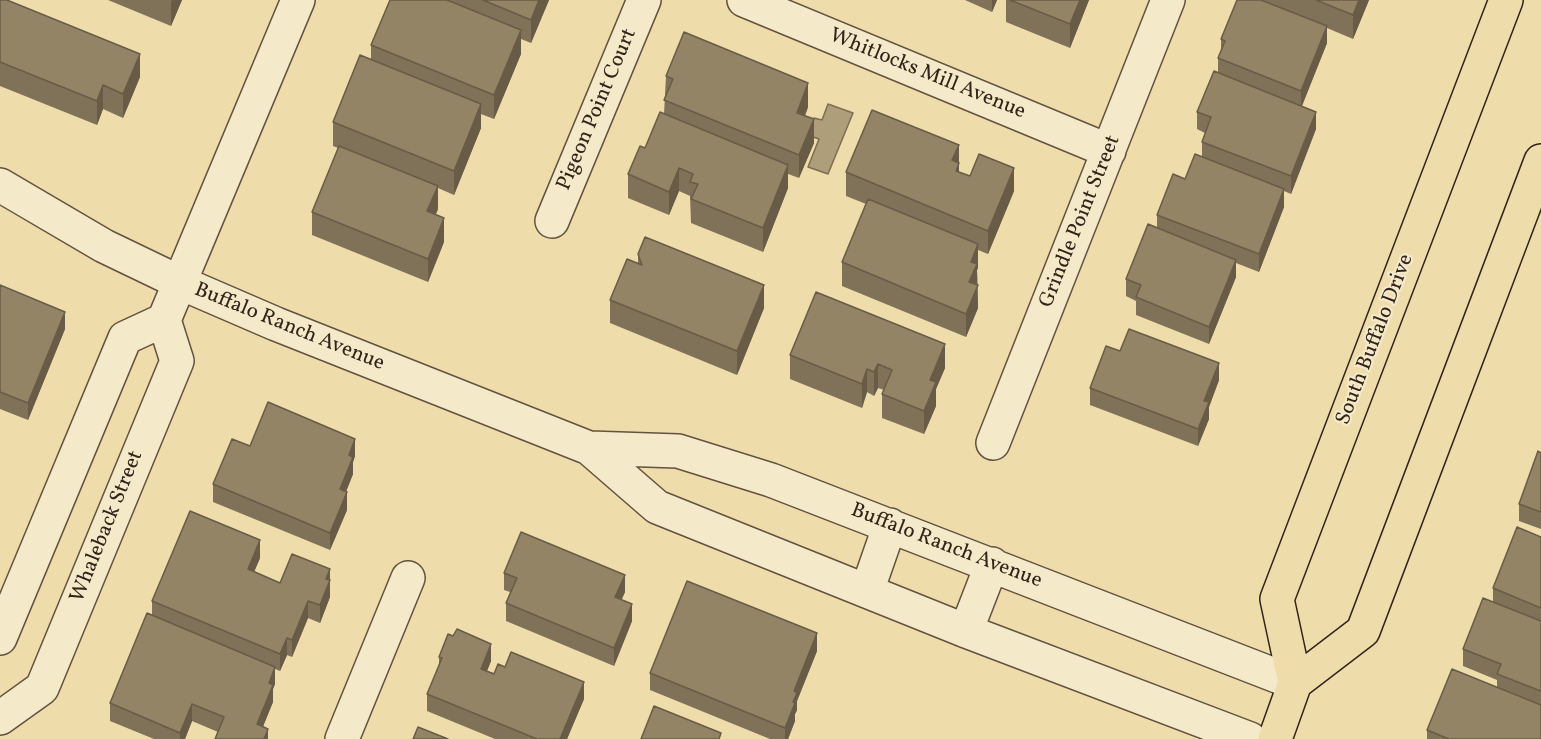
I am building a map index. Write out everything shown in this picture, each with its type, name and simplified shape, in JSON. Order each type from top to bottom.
[{"type":"main road","name":"South Buffalo Drive","points":[[1295,683],[1277,599],[1506,0]]},
{"type":"main road","points":[[1275,739],[1295,683],[1363,631],[1541,161]]},
{"type":"street","points":[[0,638],[125,339],[165,320],[298,0]]},
{"type":"street","name":"Pigeon Point Court","points":[[552,221],[644,0]]},
{"type":"street","name":"Whitlocks Mill Avenue","points":[[744,0],[1109,151]]},
{"type":"street","name":"Grindle Point Street","points":[[993,443],[1168,0]]},
{"type":"street","name":"Buffalo Ranch Avenue","points":[[0,185],[104,246],[181,283],[589,448],[657,507],[966,631],[1250,739]]},
{"type":"street","name":"Whaleback Street","points":[[0,715],[42,688],[177,360],[165,320]]},
{"type":"street","name":"Buffalo Ranch Avenue","points":[[589,448],[678,451],[771,480],[1295,683]]},
{"type":"street","points":[[867,591],[890,525]]},
{"type":"street","points":[[966,631],[992,564]]},
{"type":"street","points":[[342,739],[408,578]]},
{"type":"shaded area","points":[[828,104],[853,113],[828,174],[808,167],[819,139],[807,135],[814,118],[822,120]]},
{"type":"building","points":[[0,0],[7,0],[140,54],[123,94],[103,85],[97,101],[0,62]]},
{"type":"building","points":[[390,0],[447,0],[521,30],[494,95],[371,45]]},
{"type":"building","points":[[483,0],[539,0],[531,20]]},
{"type":"building","points":[[1010,0],[1080,0],[1070,24]]},
{"type":"building","points":[[1237,0],[1261,0],[1327,26],[1301,91],[1218,58],[1225,41],[1221,39]]},
{"type":"building","points":[[1316,0],[1359,0],[1353,15]]},
{"type":"building","points":[[684,32],[808,83],[797,113],[814,119],[799,155],[664,100],[673,79],[666,76]]},
{"type":"building","points":[[360,55],[481,104],[454,171],[333,122]]},
{"type":"building","points":[[1214,71],[1316,112],[1291,176],[1202,142],[1211,117],[1197,112]]},
{"type":"building","points":[[872,110],[959,145],[952,160],[959,163],[956,171],[970,176],[979,154],[1014,168],[988,231],[846,172]]},
{"type":"building","points":[[660,112],[788,165],[763,228],[691,199],[698,184],[690,182],[693,174],[679,168],[669,192],[628,174],[640,146],[645,148]]},
{"type":"building","points":[[339,146],[438,186],[427,211],[444,218],[428,259],[312,212]]},
{"type":"building","points":[[1195,154],[1284,189],[1259,254],[1157,215],[1173,174],[1185,179]]},
{"type":"building","points":[[868,199],[978,244],[971,262],[977,264],[969,282],[978,285],[966,314],[842,262]]},
{"type":"building","points":[[1148,224],[1236,260],[1209,327],[1136,297],[1141,285],[1126,279]]},
{"type":"building","points":[[645,237],[764,285],[737,351],[610,300],[627,259],[642,265],[638,254]]},
{"type":"building","points":[[0,285],[65,312],[28,403],[0,392]]},
{"type":"building","points":[[816,292],[945,344],[930,380],[936,382],[924,411],[882,394],[892,370],[878,364],[874,372],[867,369],[862,384],[790,355]]},
{"type":"building","points":[[1129,329],[1219,363],[1204,401],[1209,402],[1198,429],[1090,388],[1106,346],[1120,351]]},
{"type":"building","points":[[268,402],[355,439],[349,455],[353,457],[340,489],[347,492],[330,533],[213,484],[232,439],[250,446]]},
{"type":"building","points":[[1538,451],[1541,453],[1541,512],[1519,504]]},
{"type":"building","points":[[190,511],[260,540],[248,569],[280,583],[292,554],[330,569],[326,579],[330,580],[320,605],[308,601],[292,640],[287,638],[280,654],[152,601]]},
{"type":"building","points":[[1517,527],[1541,537],[1541,608],[1493,588]]},
{"type":"building","points":[[521,532],[625,575],[615,597],[632,604],[614,648],[506,603],[517,578],[504,573]]},
{"type":"building","points":[[687,581],[817,633],[794,691],[797,693],[793,702],[795,703],[785,728],[650,673]]},
{"type":"building","points":[[1483,598],[1541,621],[1541,691],[1497,674],[1501,664],[1463,649]]},
{"type":"building","points":[[147,613],[275,667],[269,683],[273,685],[257,724],[268,729],[264,739],[215,739],[224,717],[192,704],[180,733],[110,703]]},
{"type":"building","points":[[457,629],[491,644],[481,669],[494,674],[498,664],[505,667],[511,652],[584,682],[560,739],[537,739],[427,694],[442,658],[439,657],[448,634],[453,636]]},
{"type":"building","points":[[1452,669],[1541,705],[1541,739],[1449,739],[1427,730]]},
{"type":"building","points":[[654,706],[721,733],[719,739],[641,739]]},
{"type":"building","points":[[418,727],[448,739],[413,739]]}]
